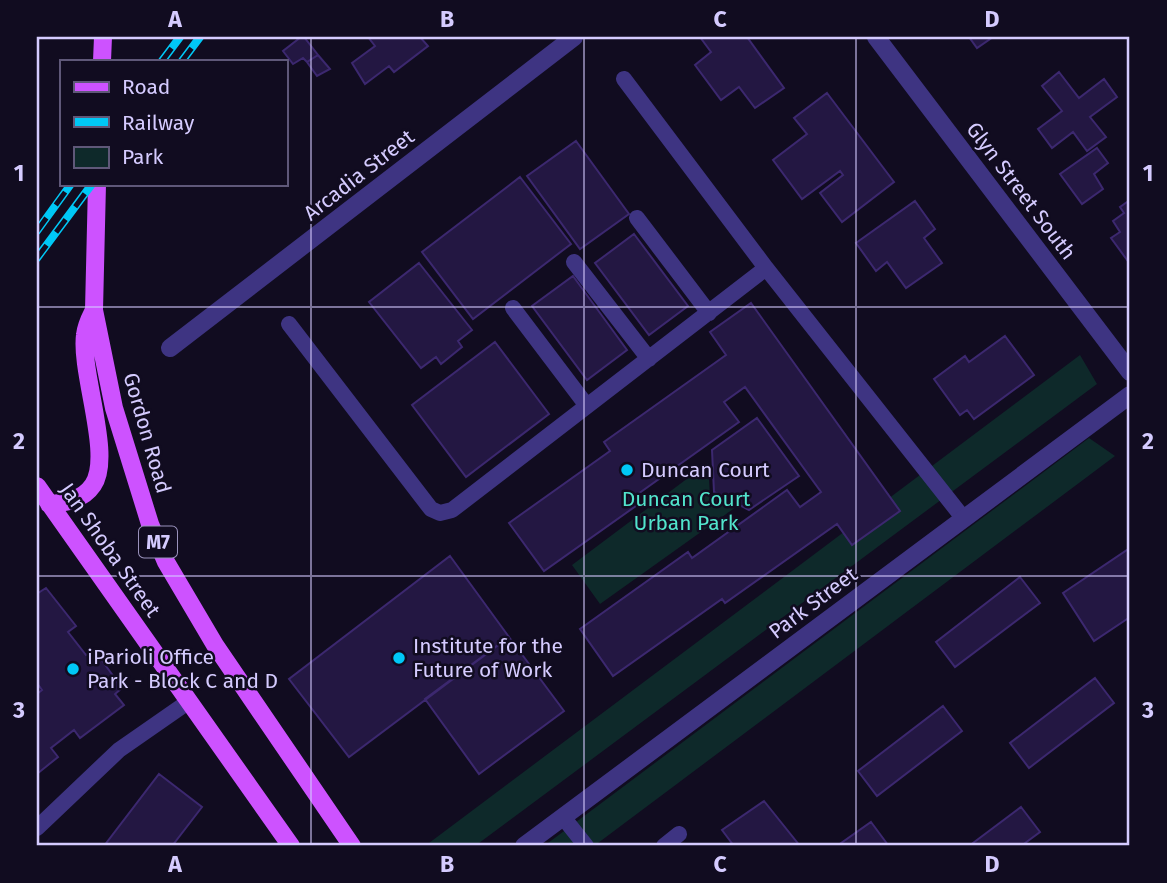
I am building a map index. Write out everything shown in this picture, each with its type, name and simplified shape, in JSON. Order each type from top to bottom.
[{"type":"main road","points":[[102,60],[103,37]]},
{"type":"main road","name":"Gordon Road","points":[[97,186],[94,310],[118,420],[150,524],[166,562],[215,645],[352,846]]},
{"type":"main road","points":[[49,504],[64,503],[82,496],[92,487],[99,474],[96,429],[84,349],[87,324],[94,310]]},
{"type":"main road","name":"Jan Shoba Street","points":[[37,486],[291,846]]},
{"type":"street","name":"Arcadia Street","points":[[170,348],[574,37]]},
{"type":"street","name":"Glyn Street South","points":[[876,37],[1130,372]]},
{"type":"street","name":"Park Street","points":[[524,846],[1130,395]]},
{"type":"lane","points":[[624,79],[766,268],[964,519]]},
{"type":"lane","points":[[637,218],[709,313]]},
{"type":"lane","points":[[574,262],[649,359]]},
{"type":"lane","points":[[289,324],[431,509],[440,513],[452,510],[766,268]]},
{"type":"lane","points":[[513,309],[587,405]]},
{"type":"lane","points":[[37,828],[119,751],[188,702]]},
{"type":"lane","points":[[563,817],[586,846]]},
{"type":"lane","points":[[664,846],[679,834]]},
{"type":"green space","points":[[1080,355],[1097,384],[475,846],[425,846]]},
{"type":"green space","points":[[1089,438],[1115,456],[594,846],[544,846]]},
{"type":"green space","name":"Duncan Court Urban Park","points":[[708,463],[710,496],[736,507],[600,604],[572,565]]},
{"type":"building","points":[[304,37],[318,55],[307,62],[303,58],[293,64],[283,51]]},
{"type":"building","points":[[368,37],[420,37],[428,46],[394,72],[389,66],[365,84],[352,63],[375,46]]},
{"type":"building","points":[[700,37],[747,37],[784,88],[755,108],[739,87],[721,100],[695,65],[711,52]]},
{"type":"building","points":[[969,37],[993,37],[977,48]]},
{"type":"building","points":[[318,55],[330,69],[317,76],[307,62]]},
{"type":"building","points":[[1059,72],[1079,98],[1104,79],[1117,97],[1090,117],[1106,137],[1087,151],[1073,132],[1052,148],[1038,129],[1062,111],[1042,86]]},
{"type":"building","points":[[827,93],[894,182],[842,222],[820,193],[843,175],[840,171],[802,199],[773,160],[807,134],[794,118]]},
{"type":"building","points":[[576,141],[629,214],[580,249],[527,176]]},
{"type":"building","points":[[1097,148],[1108,163],[1094,174],[1103,189],[1082,204],[1060,174]]},
{"type":"building","points":[[520,177],[571,244],[473,319],[422,252]]},
{"type":"building","points":[[1130,200],[1130,264],[1111,238],[1120,232],[1113,221],[1124,213],[1120,207]]},
{"type":"building","points":[[915,201],[935,229],[924,238],[942,263],[906,288],[887,262],[876,271],[856,243]]},
{"type":"building","points":[[634,234],[688,306],[649,335],[595,263]]},
{"type":"building","points":[[419,263],[472,330],[458,341],[462,347],[441,364],[436,357],[421,368],[369,302]]},
{"type":"building","points":[[573,276],[627,350],[587,380],[532,306]]},
{"type":"building","name":"Duncan Court","points":[[751,303],[900,511],[852,545],[837,524],[725,603],[722,599],[613,676],[580,629],[688,552],[692,558],[787,490],[800,507],[821,492],[745,387],[724,402],[739,422],[638,494],[643,501],[544,571],[509,523],[610,451],[604,442],[726,355],[710,332]]},
{"type":"building","points":[[1005,336],[1034,375],[974,419],[967,410],[960,415],[934,379],[965,356],[969,362]]},
{"type":"building","points":[[495,342],[549,414],[466,477],[412,405]]},
{"type":"building","points":[[757,418],[799,476],[749,510],[714,492],[712,450]]},
{"type":"building","points":[[1130,548],[1130,617],[1094,641],[1063,593]]},
{"type":"building","name":"Institute for the Future of Work","points":[[450,556],[509,637],[349,757],[289,679]]},
{"type":"building","points":[[1020,577],[1040,603],[955,667],[936,642]]},
{"type":"building","name":"iParioli Office Park - Block C and D","points":[[46,588],[76,626],[68,632],[86,655],[95,651],[122,688],[115,694],[124,705],[80,738],[74,730],[51,748],[58,757],[37,774],[37,694],[42,690],[37,683],[37,591],[38,593]]},
{"type":"building","points":[[509,637],[564,711],[479,774],[425,699]]},
{"type":"building","points":[[1095,678],[1114,703],[1029,768],[1010,743]]},
{"type":"building","points":[[943,706],[962,731],[877,796],[858,771]]},
{"type":"building","points":[[159,774],[202,807],[172,846],[104,846]]},
{"type":"building","points":[[764,801],[800,846],[734,846],[722,830]]},
{"type":"building","points":[[1021,807],[1040,832],[1021,846],[969,846]]},
{"type":"building","points":[[871,822],[888,845],[837,846]]},
{"type":"railway","points":[[163,60],[180,37]]},
{"type":"railway","points":[[183,60],[200,37]]},
{"type":"railway","points":[[37,231],[70,186]]},
{"type":"railway","points":[[37,258],[91,186]]},
{"type":"place","name":"Duncan Court","points":[[627,470]]},
{"type":"place","name":"Institute for the Future of Work","points":[[399,658]]},
{"type":"place","name":"iParioli Office Park - Block C and D","points":[[73,669]]}]
